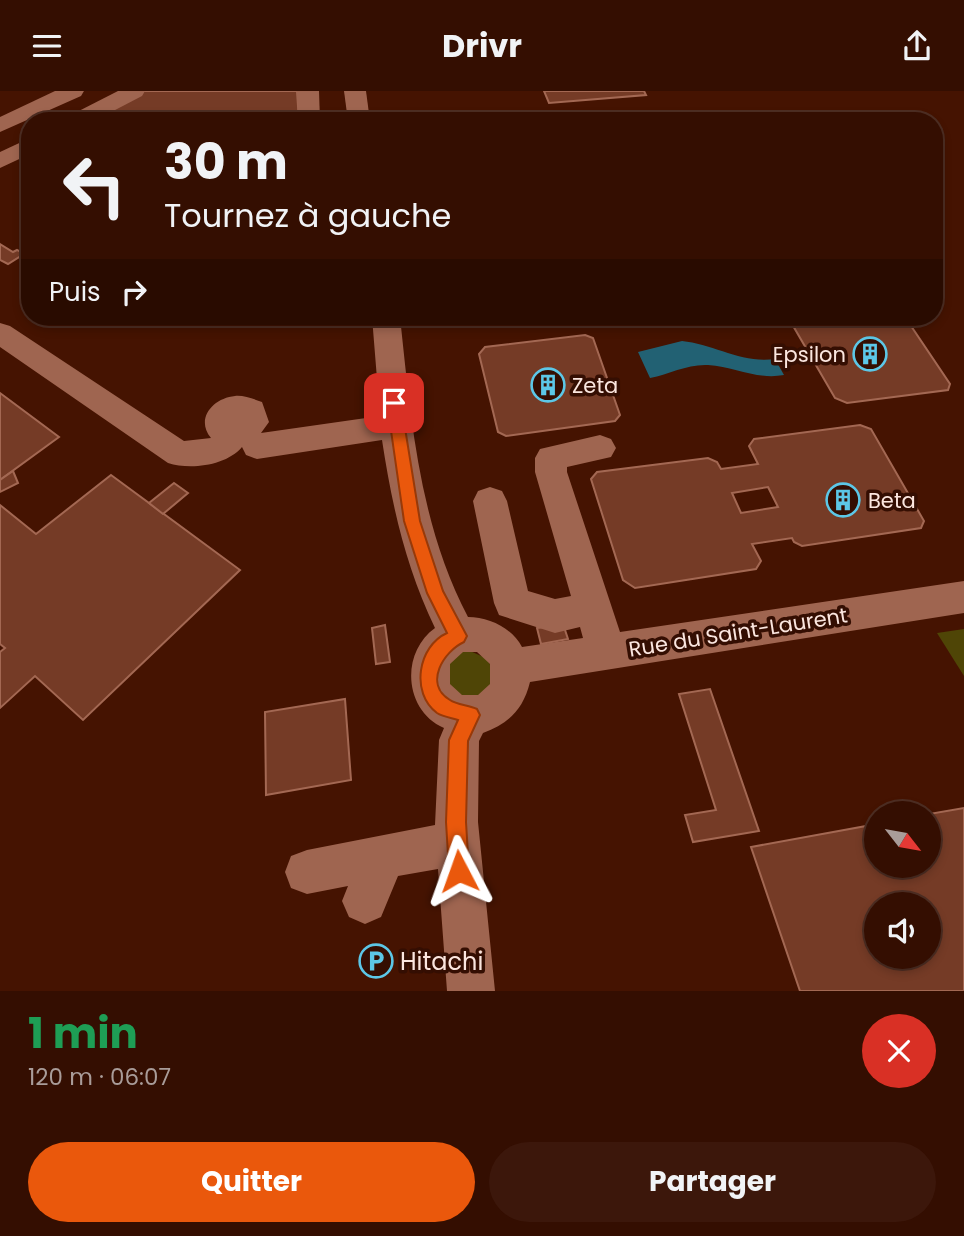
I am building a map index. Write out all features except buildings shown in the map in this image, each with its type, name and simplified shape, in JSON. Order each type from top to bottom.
[{"type":"street","points":[[0,125],[24,102],[48,102],[73,91]]},
{"type":"street","points":[[94,112],[134,91]]},
{"type":"street","points":[[308,91],[309,112]]},
{"type":"street","points":[[355,91],[358,112]]},
{"type":"street","points":[[0,131],[21,121]]},
{"type":"street","points":[[387,326],[396,426],[412,521],[435,593],[458,636]]},
{"type":"street","points":[[0,333],[179,454],[221,449],[246,440],[396,426]]},
{"type":"street","points":[[600,447],[551,458],[551,472],[607,653]]},
{"type":"street","points":[[490,501],[512,603],[555,616],[593,608]]},
{"type":"street","name":"Rue du Saint-Laurent","points":[[511,667],[964,597]]},
{"type":"street","points":[[458,636],[486,638],[498,645],[511,667],[512,681],[507,694],[498,705],[485,712],[471,715],[445,708],[435,698],[430,687],[430,661],[446,642],[458,636]]},
{"type":"street","points":[[471,715],[459,740],[456,846],[471,991]]},
{"type":"street","points":[[307,872],[389,875],[456,846]]},
{"type":"shaded area","points":[[964,629],[964,676],[937,633]]},
{"type":"shaded area","points":[[470,651],[488,659],[495,678],[477,701],[447,694],[444,665],[460,652]]},
{"type":"water","points":[[682,341],[751,359],[775,359],[784,375],[755,375],[718,366],[700,365],[650,378],[638,352]]},
{"type":"place","name":"Epsilon","points":[[870,354]]},
{"type":"place","name":"Zeta","points":[[548,385]]},
{"type":"place","name":"Beta","points":[[843,500]]},
{"type":"place","name":"Hitachi","points":[[376,961]]},
{"type":"route","points":[[394,403],[412,521],[435,593],[458,636],[437,650],[430,661],[430,687],[435,698],[445,708],[471,715],[459,740],[456,846],[459,871]]}]
